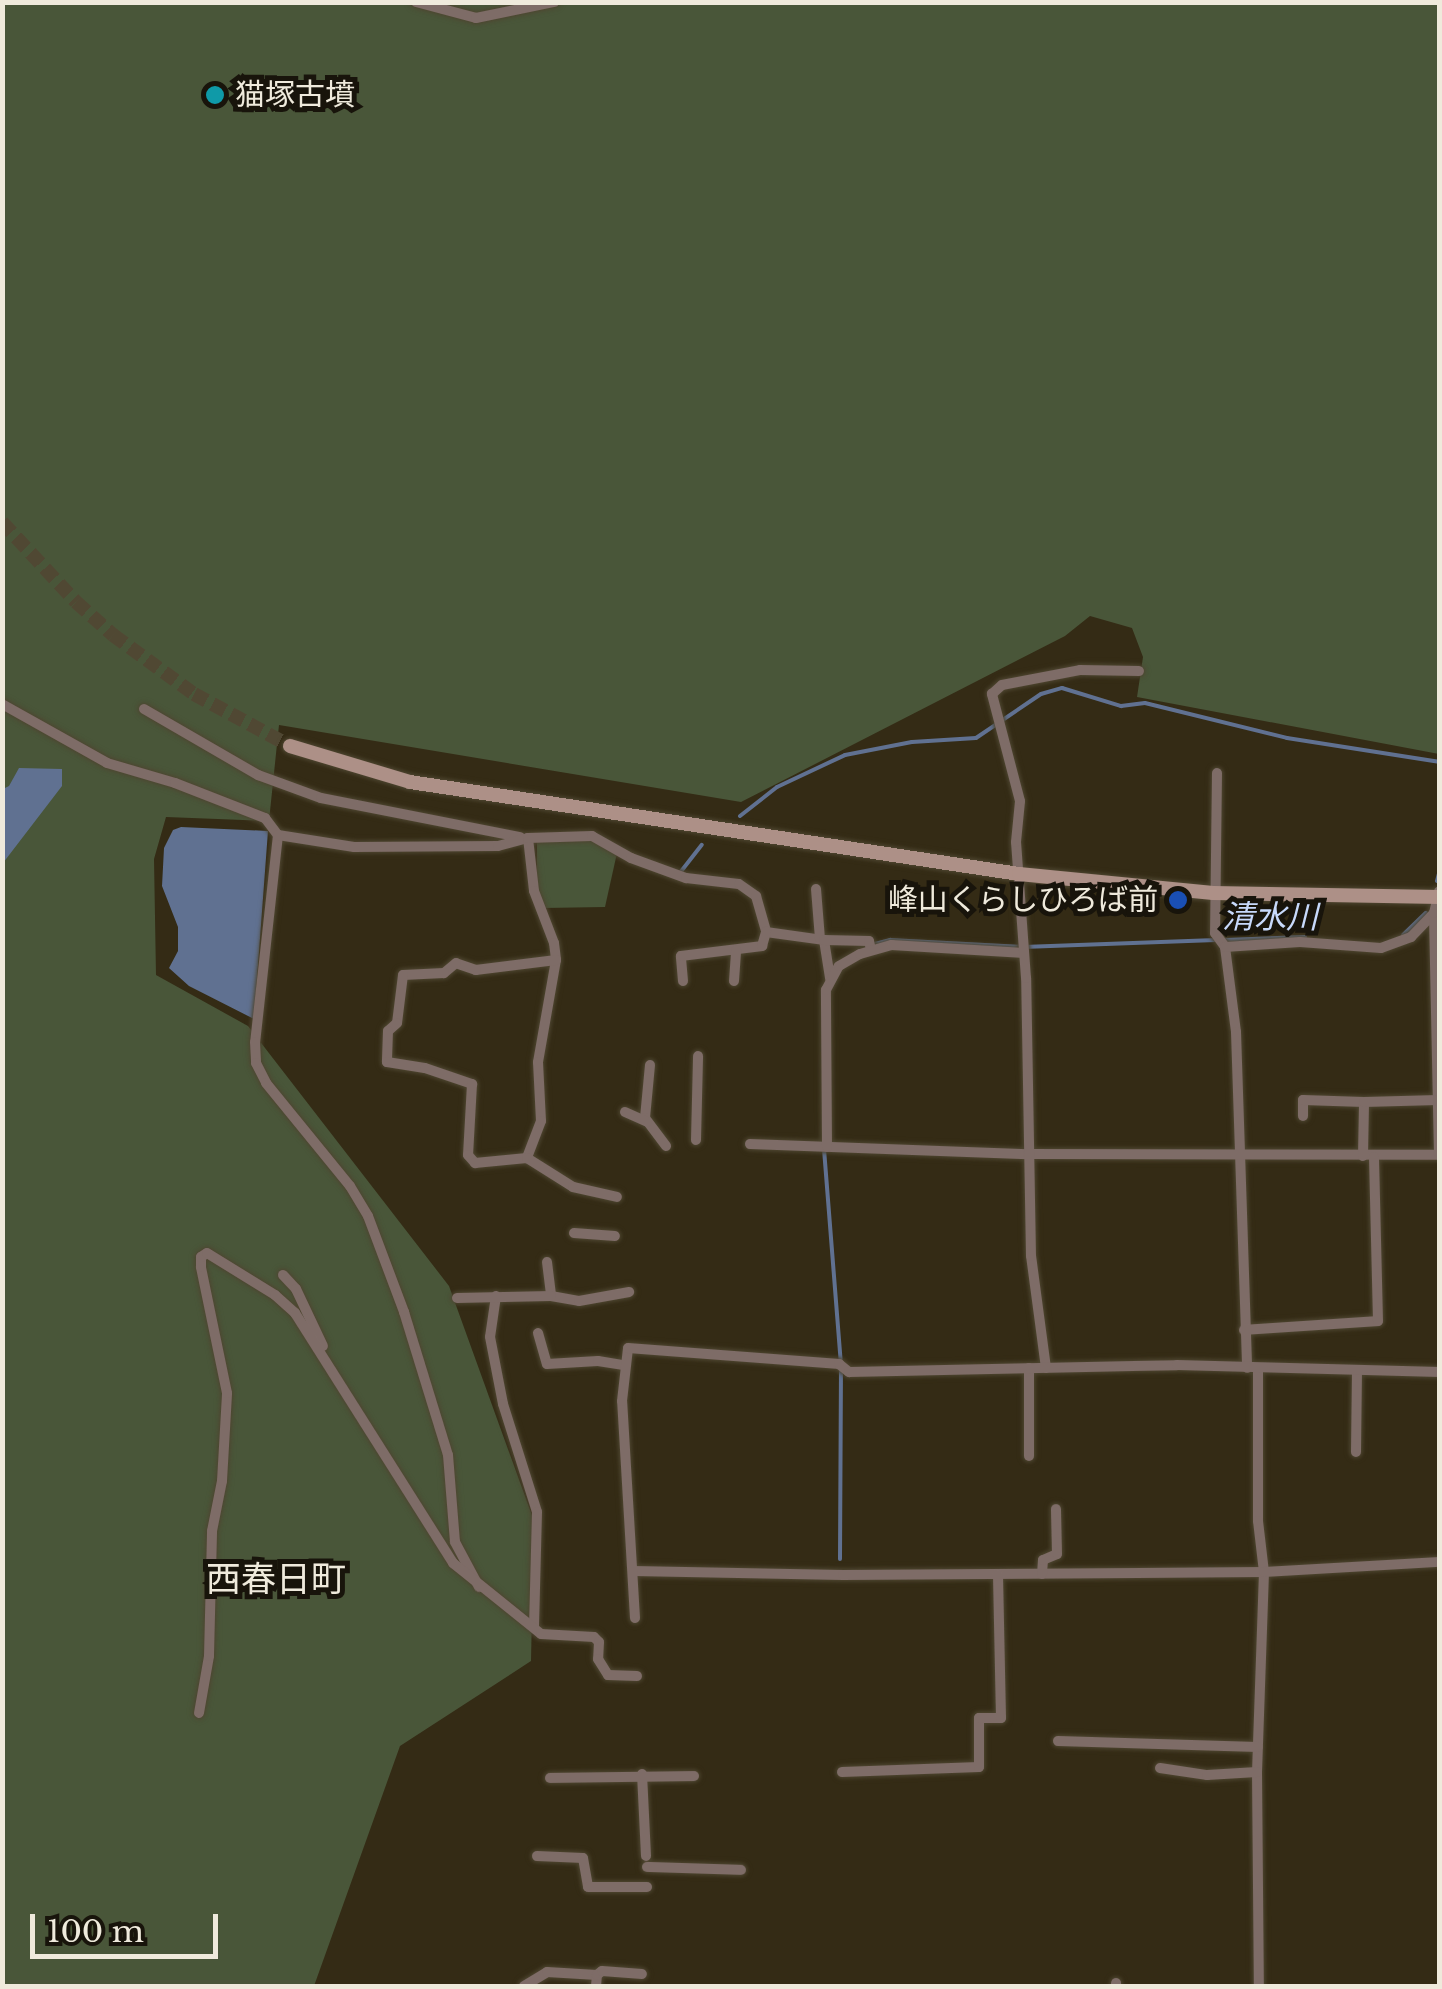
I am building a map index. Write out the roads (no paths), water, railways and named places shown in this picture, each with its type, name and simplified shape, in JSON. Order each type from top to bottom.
[{"type":"street","points":[[416,2],[476,18],[554,2]]},
{"type":"street","points":[[1046,1368],[1031,1256],[1024,953],[1018,874],[1020,801],[992,694],[1002,685],[1080,670],[1138,671]]},
{"type":"street","points":[[2,704],[106,764],[175,782],[265,818],[278,835],[354,847],[498,846],[524,838]]},
{"type":"street","points":[[144,709],[240,766],[321,798],[524,838],[592,836],[630,858],[686,878],[739,884],[756,896],[766,932],[762,946],[681,956],[683,981]]},
{"type":"street","points":[[290,746],[410,782],[1018,874],[1214,894],[1439,895],[1434,913],[1439,1155],[1028,1154],[750,1144]]},
{"type":"street","points":[[1217,773],[1215,932],[1225,945],[1243,1156],[1244,1330],[1253,1369],[1258,1522],[1264,1572],[1257,1772],[1259,1986]]},
{"type":"street","points":[[278,835],[255,1042],[256,1063],[266,1083],[350,1186],[368,1216],[404,1312],[448,1456],[454,1542],[480,1588]]},
{"type":"street","points":[[524,838],[534,891],[554,943],[556,960],[538,1062],[541,1121],[526,1158]]},
{"type":"street","points":[[816,889],[828,975],[826,1148]]},
{"type":"street","points":[[1225,945],[1300,942],[1381,948],[1411,937],[1434,913]]},
{"type":"street","points":[[766,932],[870,945],[1024,953]]},
{"type":"street","points":[[828,975],[870,945]]},
{"type":"street","points":[[734,981],[736,950]]},
{"type":"street","points":[[556,960],[491,970],[456,964],[444,973],[403,975],[396,1023],[388,1030],[387,1062],[425,1068],[472,1084],[468,1156],[475,1163],[526,1158],[574,1186],[616,1197]]},
{"type":"street","points":[[696,1140],[698,1056]]},
{"type":"street","points":[[648,1122],[650,1065]]},
{"type":"street","points":[[1303,1116],[1303,1100],[1438,1100]]},
{"type":"street","points":[[1244,1330],[1378,1321],[1364,1102]]},
{"type":"street","points":[[625,1112],[648,1122],[666,1146]]},
{"type":"street","points":[[574,1233],[616,1236]]},
{"type":"street","points":[[199,1713],[209,1656],[212,1531],[222,1481],[227,1393],[201,1257],[207,1253],[275,1296],[294,1313],[333,1370],[442,1551],[480,1588],[541,1634],[594,1637],[599,1642],[598,1659],[608,1674],[637,1676]]},
{"type":"street","points":[[546,1262],[550,1296]]},
{"type":"street","points":[[283,1275],[296,1288],[333,1370]]},
{"type":"street","points":[[457,1298],[550,1296],[579,1301],[629,1292]]},
{"type":"street","points":[[496,1296],[490,1337],[503,1404],[536,1512],[534,1627]]},
{"type":"street","points":[[538,1333],[547,1364],[598,1361],[624,1365]]},
{"type":"street","points":[[635,1618],[622,1401],[628,1348],[839,1364],[849,1372],[1029,1368],[1440,1372]]},
{"type":"street","points":[[1029,1368],[1029,1456]]},
{"type":"street","points":[[1356,1452],[1357,1372]]},
{"type":"street","points":[[1042,1574],[1043,1560],[1056,1554],[1056,1509]]},
{"type":"street","points":[[633,1571],[1264,1572],[1440,1562]]},
{"type":"street","points":[[842,1772],[979,1768],[978,1718],[1001,1718],[998,1574]]},
{"type":"street","points":[[1058,1741],[1258,1747]]},
{"type":"street","points":[[1160,1768],[1207,1774],[1257,1772]]},
{"type":"street","points":[[642,1774],[646,1861],[712,1875],[741,1870]]},
{"type":"street","points":[[550,1778],[694,1776]]},
{"type":"street","points":[[537,1856],[583,1858],[588,1887],[647,1887]]},
{"type":"street","points":[[524,1986],[547,1972],[597,1980],[614,1970],[642,1974]]},
{"type":"water","points":[[19,768],[62,769],[62,786],[3,863],[3,789]]},
{"type":"water","points":[[181,827],[268,831],[254,1019],[189,986],[169,968],[178,951],[178,927],[162,886],[164,848],[173,830]]},
{"type":"waterway","points":[[740,816],[777,787],[845,755],[912,742],[976,738],[1041,694],[1062,688],[1121,706],[1145,703],[1287,738],[1440,762]]},
{"type":"waterway","points":[[679,874],[702,845]]},
{"type":"waterway","name":"清水川","points":[[1437,881],[1440,870]]},
{"type":"waterway","name":"清水川","points":[[1403,935],[1426,913]]},
{"type":"waterway","name":"清水川","points":[[1225,940],[1305,937]]},
{"type":"waterway","name":"清水川","points":[[871,945],[890,940],[1023,947],[1216,940]]},
{"type":"waterway","points":[[824,1149],[841,1366],[840,1559]]},
{"type":"tunnel","points":[[2,522],[76,602],[113,635],[194,694],[290,746]]},
{"type":"place","name":"猫塚古墳","points":[[215,95]]},
{"type":"place","name":"峰山くらしひろば前","points":[[1178,900]]},
{"type":"district","name":"西春日町","points":[[276,1579]]}]
